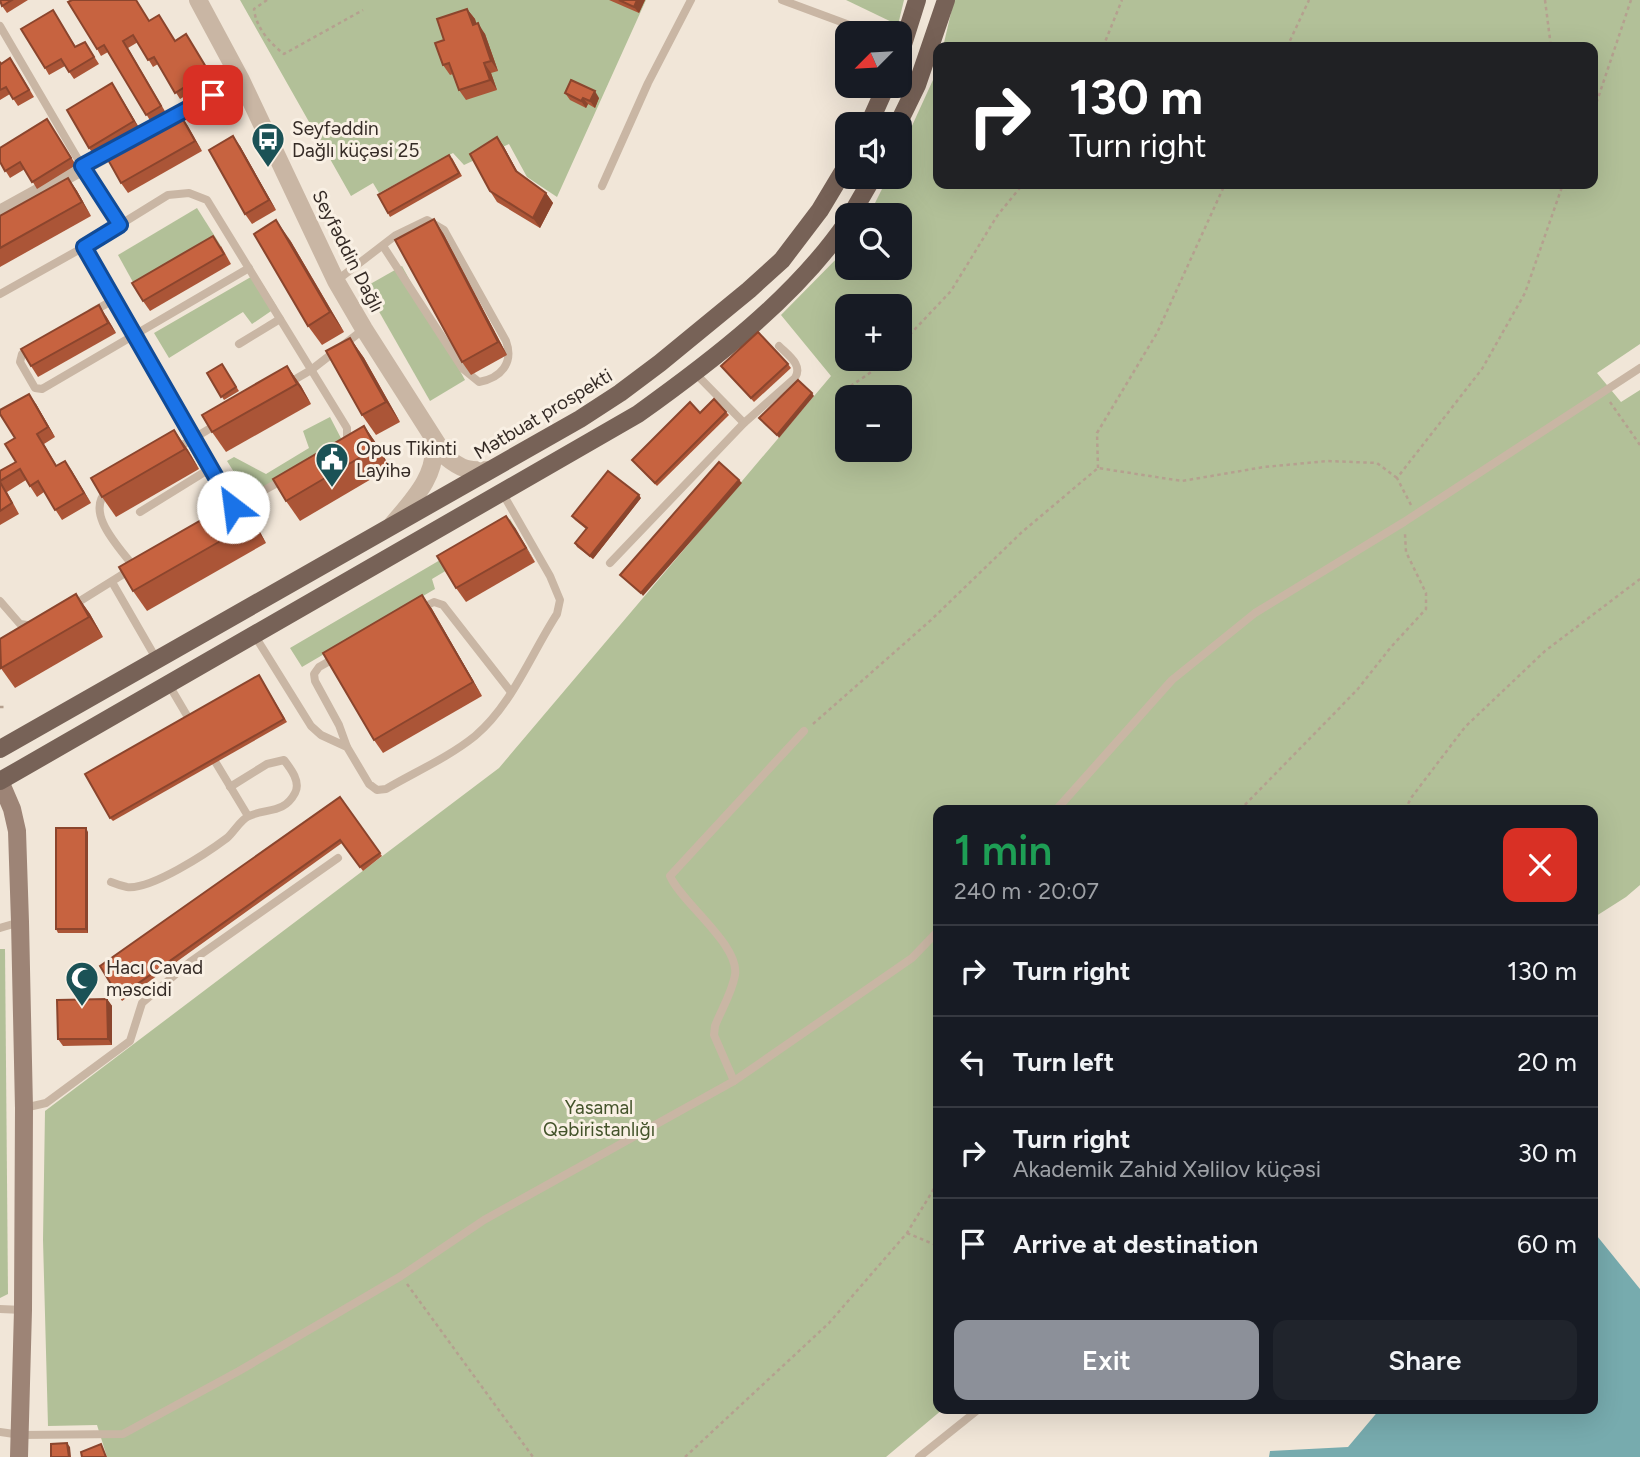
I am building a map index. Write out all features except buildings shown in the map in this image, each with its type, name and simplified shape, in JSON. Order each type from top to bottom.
[{"type":"main road","points":[[910,21],[917,0]]},
{"type":"main road","points":[[904,112],[917,85],[946,0]]},
{"type":"main road","name":"Mətbuat prospekti","points":[[0,749],[580,419],[620,393],[749,290],[782,260],[835,184]]},
{"type":"main road","points":[[19,1457],[24,1108],[20,922],[17,831],[9,799],[0,781],[638,414],[766,313],[804,277],[835,240]]},
{"type":"street","name":"Seyfəddin Dağlı","points":[[198,0],[241,80],[336,281],[363,329],[445,456],[458,467],[468,471],[490,470]]},
{"type":"street","points":[[0,212],[241,80]]},
{"type":"street","points":[[389,528],[415,498],[427,477],[435,459],[433,440]]},
{"type":"lane","points":[[602,186],[648,83],[691,0]]},
{"type":"lane","points":[[782,0],[839,21]]},
{"type":"lane","points":[[0,26],[120,225]]},
{"type":"lane","points":[[0,293],[84,247],[168,195],[189,192],[207,200],[346,428],[347,441],[339,447]]},
{"type":"lane","points":[[336,281],[396,235],[427,220],[444,230],[506,341],[510,352],[509,361],[503,369],[486,381],[479,382],[463,369],[383,246]]},
{"type":"lane","points":[[84,247],[233,507]]},
{"type":"lane","points":[[45,340],[22,354],[20,362],[35,388],[42,389],[249,268]]},
{"type":"lane","points":[[80,319],[115,299]]},
{"type":"lane","points":[[239,344],[280,319]]},
{"type":"lane","points":[[276,390],[311,370],[363,329]]},
{"type":"lane","points":[[610,563],[744,423],[794,378],[798,365],[779,346]]},
{"type":"lane","points":[[1060,805],[1172,680],[1255,612],[1404,522],[1640,368]]},
{"type":"lane","points":[[694,372],[744,423]]},
{"type":"lane","points":[[173,451],[230,417]]},
{"type":"lane","points":[[140,512],[211,468]]},
{"type":"lane","points":[[222,514],[294,474]]},
{"type":"lane","points":[[117,485],[106,492],[97,508],[108,532],[134,568]]},
{"type":"lane","points":[[343,653],[319,667],[314,674],[315,681],[347,747],[369,784],[377,790],[386,789],[474,736],[488,723],[512,692],[556,614],[560,600],[550,576],[503,494]]},
{"type":"lane","points":[[60,614],[145,561]]},
{"type":"lane","points":[[112,582],[157,660]]},
{"type":"lane","points":[[0,601],[20,624],[39,626]]},
{"type":"lane","points":[[414,612],[434,602],[443,605],[512,692]]},
{"type":"lane","points":[[255,636],[311,726],[321,735],[347,747]]},
{"type":"lane","points":[[169,685],[189,719]]},
{"type":"lane","points":[[734,1081],[714,1035],[715,1026],[735,978],[734,962],[715,931],[670,876],[804,731]]},
{"type":"lane","points":[[111,882],[127,887],[141,886],[170,874],[221,842],[248,816],[277,810],[286,805],[297,791],[298,784],[284,760],[275,760],[230,787]]},
{"type":"lane","points":[[216,763],[248,816]]},
{"type":"lane","points":[[24,1108],[46,1103],[100,1065],[130,1041],[142,1003],[155,991],[222,939],[338,858]]},
{"type":"lane","points":[[0,928],[20,922]]},
{"type":"lane","points":[[0,1432],[21,1435],[123,1434],[239,1371],[401,1276],[484,1220],[734,1081],[912,958],[933,936]]},
{"type":"lane","points":[[0,1309],[23,1311]]},
{"type":"lane","points":[[919,1457],[973,1414]]},
{"type":"path","points":[[267,0],[254,9],[255,17],[271,44],[284,54],[363,10]]},
{"type":"path","points":[[1105,42],[1122,0]]},
{"type":"path","points":[[1289,42],[1309,0]]},
{"type":"path","points":[[1545,0],[1550,42]]},
{"type":"path","points":[[1598,98],[1631,0]]},
{"type":"path","points":[[912,332],[951,291],[997,216],[1019,189]]},
{"type":"path","points":[[1098,468],[1097,433],[1157,333],[1223,189]]},
{"type":"path","points":[[1397,478],[1482,369],[1525,293],[1561,189]]},
{"type":"path","points":[[852,385],[873,371]]},
{"type":"path","points":[[1603,392],[1640,445]]},
{"type":"path","points":[[804,731],[931,620],[1022,532],[1098,468],[1182,481],[1264,467],[1328,461],[1377,463],[1397,478],[1415,514]]},
{"type":"path","points":[[1245,805],[1357,690],[1426,609],[1426,593],[1406,552],[1404,522]]},
{"type":"path","points":[[1408,805],[1465,727],[1545,651],[1640,579]]},
{"type":"path","points":[[0,707],[7,707]]},
{"type":"path","points":[[685,1457],[829,1323],[907,1233],[933,1190]]},
{"type":"path","points":[[907,1233],[933,1244]]},
{"type":"path","points":[[401,1276],[533,1457]]},
{"type":"green space","points":[[240,0],[646,0],[557,197],[527,177],[509,144],[464,165],[453,153],[379,193],[373,183],[351,196]]},
{"type":"green space","points":[[846,0],[904,0],[899,21],[890,21]]},
{"type":"green space","name":"Yasamal Qəbiristanlığı","points":[[954,0],[1640,0],[1640,344],[1597,373],[1621,402],[1640,390],[1640,885],[1598,915],[1598,805],[933,805],[933,1414],[937,1414],[886,1457],[107,1457],[97,1425],[48,1426],[43,1240],[45,1111],[499,768],[831,376],[781,315],[835,260],[835,280],[912,280],[912,203],[875,203],[882,189],[912,189],[912,126],[933,80],[933,189],[1598,189],[1598,42],[944,42]]},
{"type":"green space","points":[[197,208],[221,246],[139,293],[118,255]]},
{"type":"green space","points":[[402,266],[465,380],[430,401],[365,287]]},
{"type":"green space","points":[[256,274],[277,307],[252,324],[243,312],[169,358],[154,333]]},
{"type":"green space","points":[[330,417],[344,444],[251,499],[227,461],[234,457],[266,474],[309,448],[303,431]]},
{"type":"green space","points":[[510,519],[516,529],[432,579],[435,589],[302,667],[290,648]]},
{"type":"green space","points":[[0,949],[5,949],[8,1294],[0,1298]]},
{"type":"water","points":[[1598,1237],[1640,1289],[1640,1457],[1269,1457],[1270,1451],[1348,1447],[1376,1414],[1598,1414]]},
{"type":"place","name":"Seyfəddin Dağlı küçəsi 25","points":[[268,169]]},
{"type":"place","name":"Opus Tikinti Layihə","points":[[332,489]]},
{"type":"place","name":"Hacı Cavad məscidi","points":[[82,1008]]},
{"type":"route","points":[[213,95],[82,166],[120,225],[84,247],[233,507]]}]
